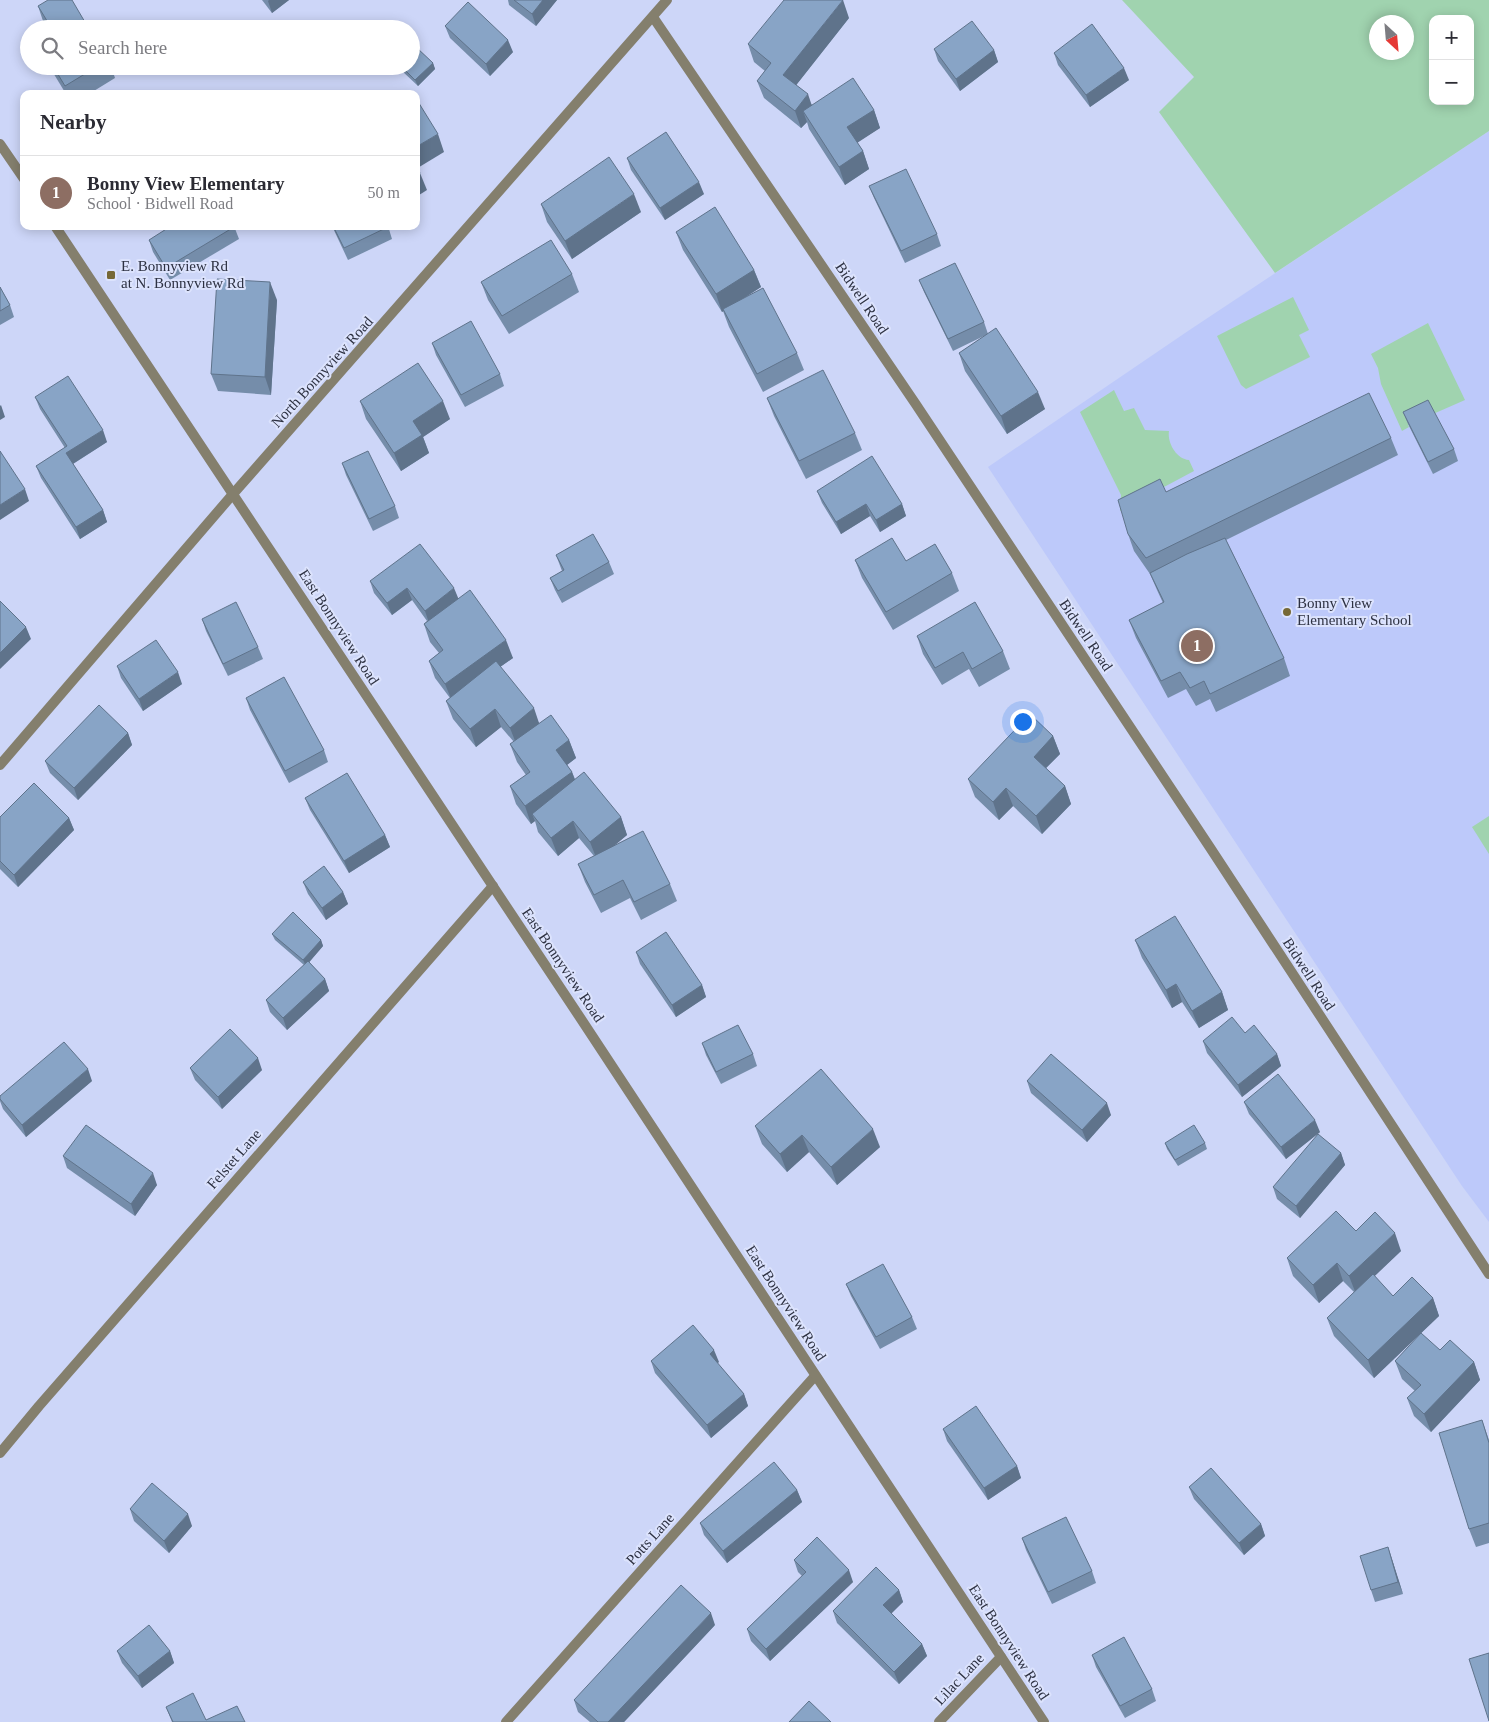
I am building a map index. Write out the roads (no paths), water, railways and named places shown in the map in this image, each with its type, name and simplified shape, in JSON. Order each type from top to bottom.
[{"type":"street","name":"North Bonnyview Road","points":[[0,764],[233,494],[667,0]]},
{"type":"street","name":"Bidwell Road","points":[[652,17],[915,403],[1489,1274]]},
{"type":"street","points":[[0,144],[20,173]]},
{"type":"street","name":"East Bonnyview Road","points":[[58,230],[1044,1722]]},
{"type":"street","name":"Felstet Lane","points":[[0,1453],[493,886]]},
{"type":"street","name":"Potts Lane","points":[[506,1722],[816,1376]]},
{"type":"street","name":"Lilac Lane","points":[[939,1722],[1001,1657]]},
{"type":"place","name":"E. Bonnyview Rd at N. Bonnyview Rd","points":[[111,275]]},
{"type":"place","name":"Bonny View Elementary School","points":[[1287,612]]},
{"type":"place","name":"Bonny View Elementary","points":[[1197,646]]}]
